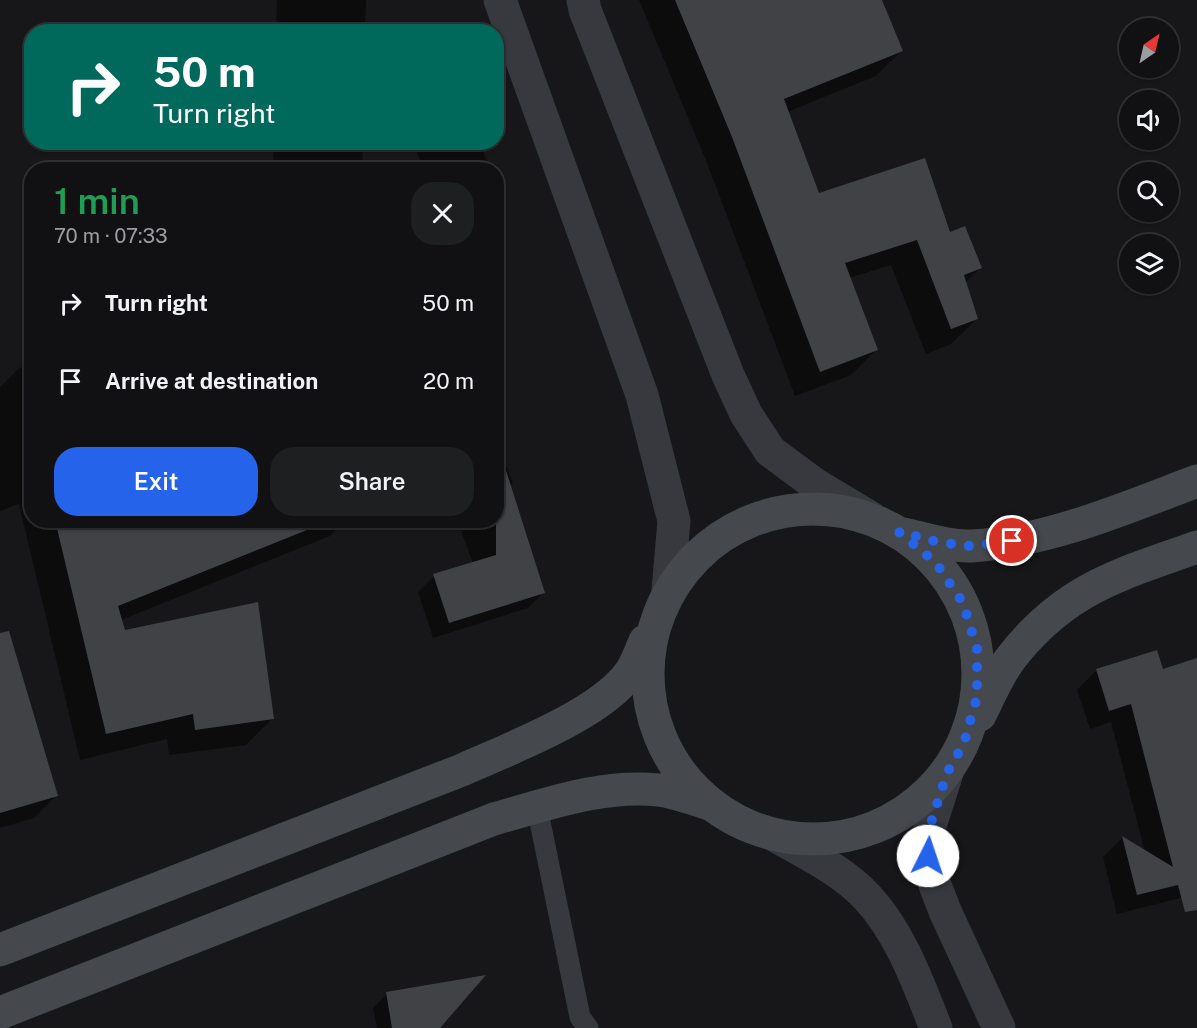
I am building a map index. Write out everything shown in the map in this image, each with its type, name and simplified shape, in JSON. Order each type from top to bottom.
[{"type":"main road","points":[[0,950],[462,770],[572,718],[604,699],[629,674],[668,590],[705,546],[756,517],[813,508],[870,518],[899,532],[938,542],[970,546],[1012,541],[1048,532],[1110,513],[1197,481]]},
{"type":"main road","points":[[899,532],[936,563],[963,603],[977,649],[977,697],[964,743]]},
{"type":"main road","points":[[0,1013],[494,819],[564,799],[621,789],[661,790],[709,804],[740,823],[774,835],[823,840],[870,830],[913,808],[947,773],[1009,660],[1031,635],[1059,610],[1083,593],[1197,547]]},
{"type":"main road","points":[[653,623],[646,672],[653,722],[675,767],[709,804]]},
{"type":"street","points":[[500,0],[642,395],[674,521],[668,590]]},
{"type":"street","points":[[583,0],[728,375],[746,414],[770,451],[816,485],[870,518]]},
{"type":"street","points":[[947,773],[930,826],[928,856],[935,885],[945,911],[999,1028]]},
{"type":"street","points":[[774,835],[833,869],[866,896],[891,928],[921,990],[936,1028]]},
{"type":"lane","points":[[537,807],[580,1017],[588,1028]]},
{"type":"building","points":[[675,0],[882,0],[903,51],[784,99],[819,193],[925,158],[950,232],[965,226],[982,268],[964,275],[978,319],[951,329],[917,240],[845,263],[878,350],[820,372],[732,137]]},
{"type":"building","points":[[504,464],[545,593],[449,623],[433,574],[496,555],[496,528],[504,528]]},
{"type":"building","points":[[57,528],[312,528],[118,606],[125,630],[258,602],[274,719],[195,730],[193,714],[106,734]]},
{"type":"building","points":[[9,631],[58,796],[0,813],[0,633]]},
{"type":"building","points":[[1157,650],[1163,669],[1197,658],[1197,910],[1185,912],[1178,885],[1137,895],[1122,836],[1173,867],[1131,704],[1109,711],[1096,669]]},
{"type":"building","points":[[486,975],[440,1028],[392,1028],[386,992]]},
{"type":"route","points":[[928,856],[930,826],[947,773],[964,743],[977,697],[977,649],[963,603],[936,563],[899,532],[938,542],[970,546],[1012,541]]}]
